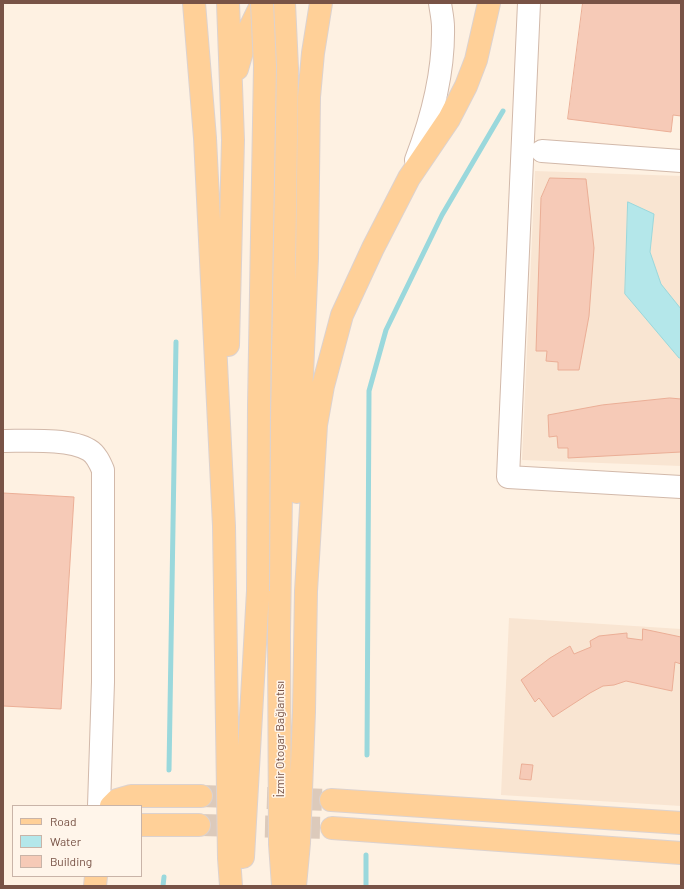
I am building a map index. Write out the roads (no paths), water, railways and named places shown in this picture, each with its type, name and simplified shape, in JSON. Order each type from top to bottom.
[{"type":"main road","points":[[194,3],[205,138],[224,526],[231,886]]},
{"type":"main road","points":[[224,526],[233,140],[228,3]]},
{"type":"main road","points":[[232,88],[247,34],[262,3]]},
{"type":"main road","points":[[240,886],[258,591],[259,405],[265,66],[262,3]]},
{"type":"main road","name":"İzmir Otogar Bağlantısı","points":[[283,886],[280,844],[280,591],[287,68],[287,39],[284,3]]},
{"type":"main road","points":[[306,591],[298,533],[296,482],[307,258],[310,97],[313,53],[321,3]]},
{"type":"main road","points":[[294,886],[300,836],[306,591],[316,425],[331,354],[342,316],[373,248],[409,178],[449,118],[466,86],[476,60],[489,3]]},
{"type":"main road","points":[[112,805],[116,800],[131,796],[201,796]]},
{"type":"main road","points":[[331,800],[681,823]]},
{"type":"main road","points":[[142,825],[199,825]]},
{"type":"main road","points":[[332,828],[681,853]]},
{"type":"street","points":[[409,178],[426,133],[433,111],[437,90],[443,27],[440,3]]},
{"type":"street","points":[[529,3],[508,477],[681,487]]},
{"type":"street","points":[[542,151],[681,161]]},
{"type":"street","points":[[3,441],[77,444],[90,450],[98,460],[103,470],[103,682],[99,805]]},
{"type":"street","points":[[100,778],[112,789],[131,796]]},
{"type":"street","points":[[100,778],[106,805]]},
{"type":"water","points":[[628,202],[654,214],[650,252],[661,284],[681,309],[681,358],[679,358],[625,294]]},
{"type":"waterway","points":[[367,755],[369,391],[386,330],[442,215],[503,111]]},
{"type":"waterway","points":[[169,770],[176,342]]},
{"type":"waterway","points":[[366,855],[366,886]]},
{"type":"waterway","points":[[163,886],[164,877]]},
{"type":"tunnel","points":[[201,796],[331,800]]},
{"type":"tunnel","points":[[199,825],[332,828]]}]
